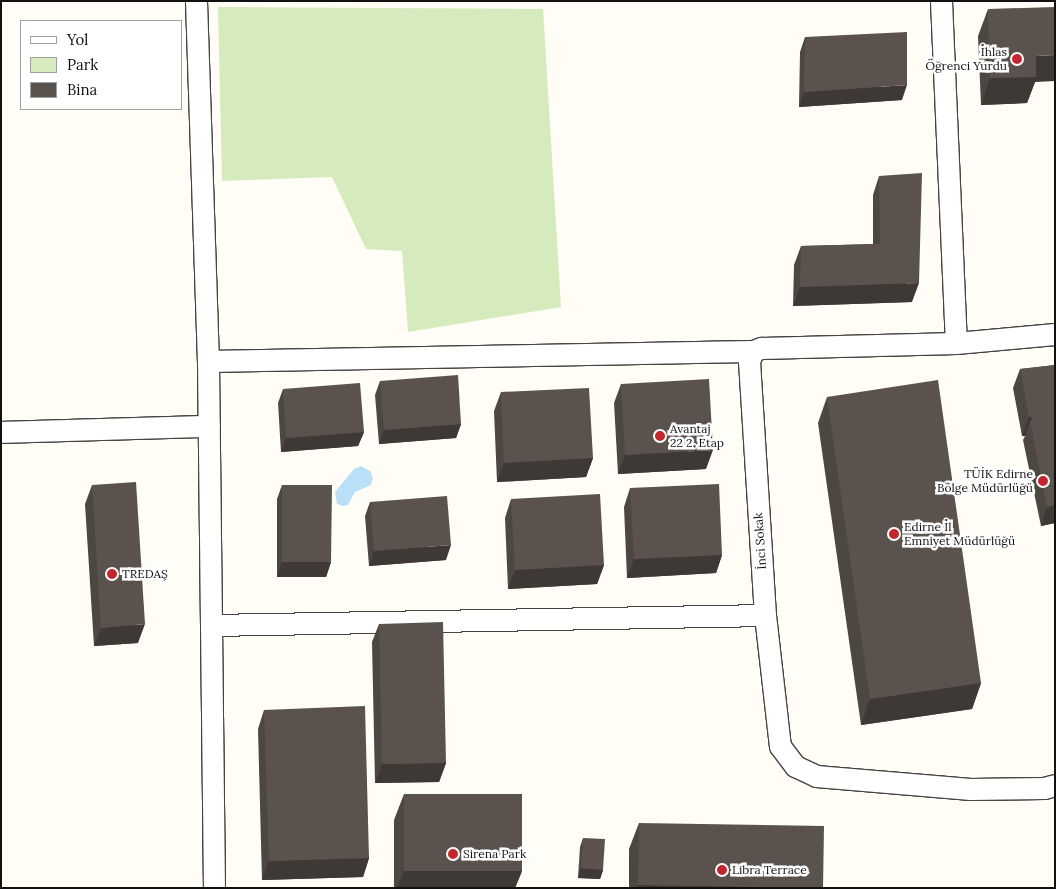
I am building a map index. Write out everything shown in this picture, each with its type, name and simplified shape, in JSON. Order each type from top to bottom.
[{"type":"street","points":[[196,1],[208,361],[214,888]]},
{"type":"street","points":[[941,1],[956,343]]},
{"type":"street","points":[[208,361],[752,351],[761,348],[956,343],[1055,334]]},
{"type":"street","name":"İnci Sokak","points":[[752,351],[749,361],[765,615],[780,746],[795,766],[816,776],[970,789],[1044,788],[1055,785]]},
{"type":"street","points":[[1,432],[208,426]]},
{"type":"street","points":[[211,624],[765,615]]},
{"type":"green space","points":[[218,7],[543,9],[561,307],[408,332],[402,251],[366,249],[332,177],[222,181]]},
{"type":"water","points":[[361,466],[370,471],[373,478],[371,485],[355,492],[348,505],[337,504],[335,492],[354,469]]},
{"type":"building","points":[[1055,7],[1055,55],[1036,56],[1036,77],[990,78],[988,9]]},
{"type":"building","points":[[907,32],[907,85],[804,92],[805,37]]},
{"type":"building","points":[[922,173],[919,283],[800,287],[801,246],[880,244],[879,176]]},
{"type":"building","name":"TÜİK Edirne Bölge Müdürlüğü","points":[[1055,365],[1055,505],[1047,507],[1030,421],[1033,420],[1032,417],[1029,417],[1020,369]]},
{"type":"building","points":[[458,375],[461,424],[384,430],[380,381]]},
{"type":"building","name":"Avantaj 22 2. Etap","points":[[709,379],[713,450],[625,455],[621,384]]},
{"type":"building","points":[[938,380],[981,683],[870,699],[827,397]]},
{"type":"building","points":[[360,383],[364,432],[286,438],[283,389]]},
{"type":"building","points":[[589,388],[593,458],[504,463],[501,392]]},
{"type":"building","name":"TREDAŞ","points":[[136,482],[145,624],[101,628],[92,485]]},
{"type":"building","points":[[719,484],[722,555],[634,559],[630,488]]},
{"type":"building","points":[[282,485],[332,485],[331,562],[282,562]]},
{"type":"building","points":[[600,494],[604,565],[515,570],[511,499]]},
{"type":"building","points":[[447,496],[451,545],[374,551],[370,502]]},
{"type":"building","points":[[443,622],[446,763],[382,764],[379,624]]},
{"type":"building","points":[[365,706],[369,858],[269,861],[264,710]]},
{"type":"building","name":"Sirena Park","points":[[404,794],[522,794],[522,871],[404,871]]},
{"type":"building","points":[[639,823],[824,826],[823,888],[638,885]]},
{"type":"building","points":[[583,838],[605,839],[603,870],[581,868]]},
{"type":"place","name":"İhlas Öğrenci Yurdu","points":[[1017,59]]},
{"type":"place","name":"Avantaj 22 2. Etap","points":[[660,436]]},
{"type":"place","name":"TÜİK Edirne Bölge Müdürlüğü","points":[[1043,481]]},
{"type":"place","name":"Edirne İl Emniyet Müdürlüğü","points":[[894,534]]},
{"type":"place","name":"TREDAŞ","points":[[112,574]]},
{"type":"place","name":"Sirena Park","points":[[453,854]]},
{"type":"place","name":"Libra Terrace","points":[[722,870]]}]
